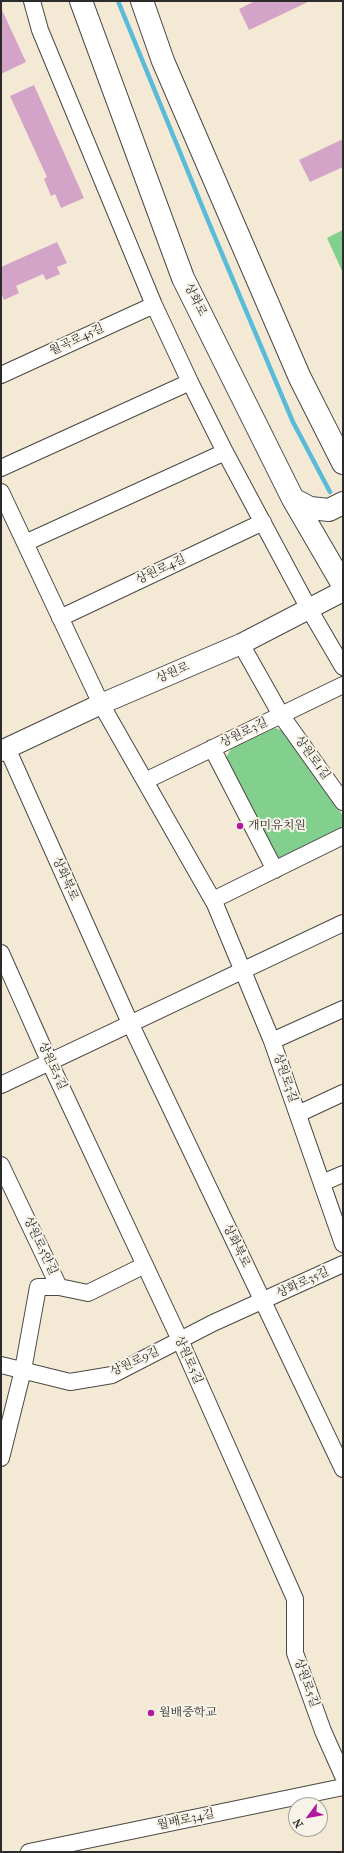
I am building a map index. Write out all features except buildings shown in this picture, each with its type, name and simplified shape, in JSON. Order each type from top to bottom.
[{"type":"main road","name":"상화로","points":[[81,1],[183,278],[293,499],[343,585]]},
{"type":"main road","points":[[142,1],[163,61],[293,364],[343,463]]},
{"type":"main road","points":[[293,499],[310,508],[329,510],[343,503]]},
{"type":"street","points":[[32,1],[40,30],[154,305],[225,452],[309,608],[343,667]]},
{"type":"street","name":"월곡로45길","points":[[1,375],[154,305]]},
{"type":"street","points":[[1,468],[190,382]]},
{"type":"street","points":[[25,543],[225,452]]},
{"type":"street","points":[[1,492],[101,704]]},
{"type":"street","name":"상원로4길","points":[[60,618],[263,522]]},
{"type":"street","name":"상원로","points":[[3,745],[241,644],[343,591]]},
{"type":"street","name":"상원로1길","points":[[241,644],[281,715],[343,802]]},
{"type":"street","name":"상원로3길","points":[[145,781],[343,685]]},
{"type":"street","name":"상원로3길","points":[[101,704],[213,900],[272,1041],[343,1244]]},
{"type":"street","name":"상화북로","points":[[3,745],[130,1023],[343,1469]]},
{"type":"street","points":[[212,748],[275,870]]},
{"type":"street","points":[[213,900],[343,836]]},
{"type":"street","points":[[1,1085],[50,1063],[130,1023],[243,971],[343,922]]},
{"type":"street","name":"상원로5길","points":[[1,952],[50,1063],[180,1340],[295,1599],[295,1653],[323,1731],[343,1776]]},
{"type":"street","name":"상원로3길","points":[[272,1041],[343,1009]]},
{"type":"street","name":"상원로3길","points":[[298,1114],[343,1093]]},
{"type":"street","points":[[322,1183],[343,1174]]},
{"type":"street","name":"상원로5안길","points":[[3,1176],[59,1287],[88,1293],[145,1265]]},
{"type":"street","name":"상화로35길","points":[[263,1302],[343,1264]]},
{"type":"street","points":[[1,1458],[23,1370],[38,1287],[59,1287]]},
{"type":"street","name":"상원로9길","points":[[1,1365],[70,1382],[112,1375],[180,1340],[263,1302]]},
{"type":"street","name":"월배로34길","points":[[29,1852],[343,1787]]},
{"type":"green space","points":[[343,230],[343,273],[327,238]]},
{"type":"green space","points":[[275,728],[286,732],[343,816],[341,832],[283,863],[273,858],[224,761],[231,749]]},
{"type":"waterway","points":[[118,1],[293,422],[330,492]]},
{"type":"place","name":"개미유치원","points":[[240,826]]},
{"type":"place","name":"월배중학교","points":[[151,1713]]}]
